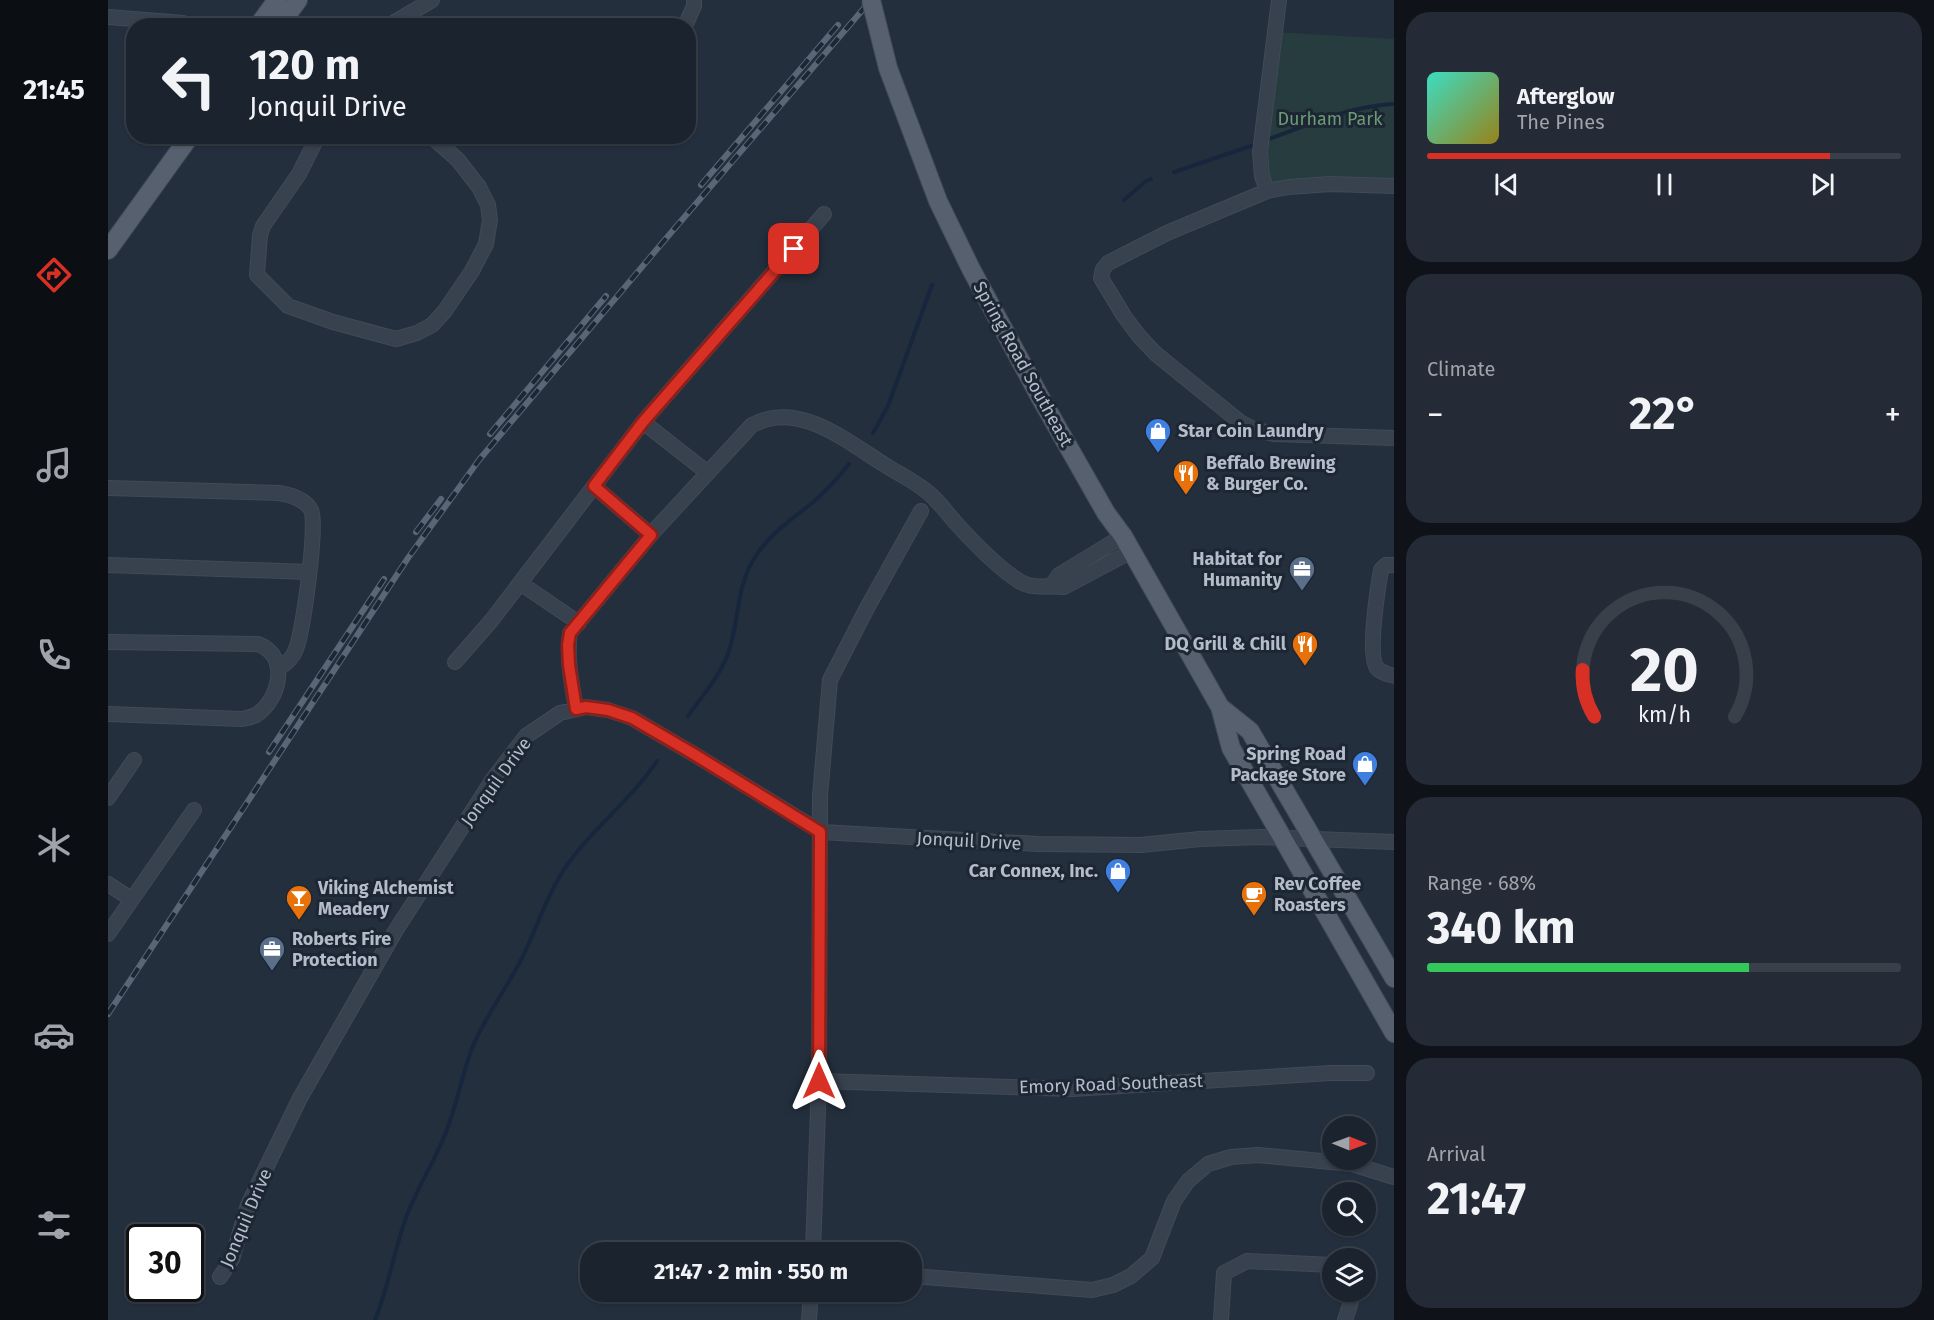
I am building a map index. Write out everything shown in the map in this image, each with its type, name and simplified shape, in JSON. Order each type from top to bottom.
[{"type":"main road","points":[[264,18],[277,0]]},
{"type":"main road","points":[[285,18],[298,0]]},
{"type":"main road","name":"Spring Road Southeast","points":[[871,0],[888,68],[938,201],[971,269],[1040,397],[1220,707],[1231,748],[1394,1033]]},
{"type":"main road","points":[[108,250],[184,144]]},
{"type":"main road","name":"Spring Road Southeast","points":[[1220,707],[1250,731],[1394,978]]},
{"type":"street","points":[[402,18],[432,0]]},
{"type":"street","points":[[689,18],[694,0]]},
{"type":"street","points":[[1267,191],[1262,176],[1260,152],[1279,0]]},
{"type":"street","points":[[108,16],[129,18]]},
{"type":"street","points":[[314,144],[299,174],[263,226],[260,235],[257,275],[288,306],[333,322],[396,339],[417,333],[432,325],[472,272],[486,244],[490,220],[488,205],[479,187],[458,160],[440,144]]},
{"type":"street","points":[[1394,186],[1330,184],[1267,191],[1167,233],[1108,263],[1103,269],[1101,278],[1139,336],[1156,354],[1240,422],[1253,429],[1274,434],[1394,438]]},
{"type":"street","points":[[455,662],[491,621],[643,422],[824,214]]},
{"type":"street","points":[[576,709],[568,645],[570,633],[651,535],[752,425],[764,418],[790,416],[819,425],[855,445],[930,494],[964,532],[1020,582],[1036,587],[1064,586],[1126,544]]},
{"type":"street","points":[[643,422],[708,473]]},
{"type":"street","points":[[594,486],[651,535]]},
{"type":"street","points":[[108,488],[279,493],[296,498],[310,508],[313,518],[302,627],[296,650],[290,660],[278,669]]},
{"type":"street","points":[[813,1242],[819,1081],[820,796],[830,680],[921,511]]},
{"type":"street","points":[[108,565],[309,572]]},
{"type":"street","points":[[1394,565],[1386,566],[1381,570],[1373,657],[1377,667],[1385,674],[1394,676]]},
{"type":"street","points":[[520,583],[579,623]]},
{"type":"street","points":[[108,642],[258,645],[268,648],[274,654],[278,669],[275,690],[271,699],[254,716],[242,719],[108,714]]},
{"type":"street","name":"Jonquil Drive","points":[[220,1277],[232,1259],[248,1205],[300,1098],[396,930],[494,779],[526,736],[560,713],[586,707],[608,710],[632,718],[820,832],[1038,844],[1141,845],[1215,838],[1394,842]]},
{"type":"street","points":[[108,798],[134,760]]},
{"type":"street","points":[[108,934],[194,810]]},
{"type":"street","points":[[108,884],[131,899]]},
{"type":"street","name":"Emory Road Southeast","points":[[819,1081],[1072,1089],[1331,1073],[1367,1073]]},
{"type":"street","points":[[922,1277],[1092,1290],[1113,1285],[1131,1276],[1152,1258],[1174,1201],[1188,1181],[1208,1164],[1232,1157],[1258,1155],[1352,1164],[1394,1177]]},
{"type":"street","points":[[1221,1320],[1224,1274],[1247,1261],[1322,1265]]},
{"type":"street","points":[[809,1320],[810,1302]]},
{"type":"street","points":[[1345,1320],[1351,1302]]},
{"type":"green space","name":"Durham Park","points":[[1275,32],[1394,39],[1394,186],[1267,191],[1262,176]]},
{"type":"waterway","points":[[1269,139],[1346,112],[1394,104]]},
{"type":"waterway","points":[[1174,172],[1254,145]]},
{"type":"waterway","points":[[1124,200],[1151,179]]},
{"type":"waterway","points":[[873,433],[888,406],[932,285]]},
{"type":"waterway","points":[[688,716],[715,678],[728,654],[743,584],[752,562],[778,530],[821,495],[849,464]]},
{"type":"waterway","points":[[375,1320],[407,1215],[445,1136],[469,1056],[478,1035],[522,958],[551,892],[566,866],[657,761]]},
{"type":"railway","points":[[108,1014],[408,558],[479,460],[871,0]]},
{"type":"railway","points":[[701,185],[838,25]]},
{"type":"railway","points":[[490,434],[606,296]]},
{"type":"railway","points":[[416,532],[441,499]]},
{"type":"railway","points":[[269,752],[384,579]]},
{"type":"place","name":"Star Coin Laundry","points":[[1158,454]]},
{"type":"place","name":"Beffalo Brewing & Burger Co.","points":[[1186,496]]},
{"type":"place","name":"Habitat for Humanity","points":[[1302,592]]},
{"type":"place","name":"DQ Grill & Chill","points":[[1305,667]]},
{"type":"place","name":"Spring Road Package Store","points":[[1365,787]]},
{"type":"place","name":"Car Connex, Inc.","points":[[1118,894]]},
{"type":"place","name":"Rev Coffee Roasters","points":[[1254,917]]},
{"type":"place","name":"Viking Alchemist Meadery","points":[[299,921]]},
{"type":"place","name":"Roberts Fire Protection","points":[[272,972]]},
{"type":"route","points":[[794,249],[643,422],[594,486],[651,535],[570,633],[568,645],[576,709],[586,707],[608,710],[632,718],[820,832],[819,1081]]}]
